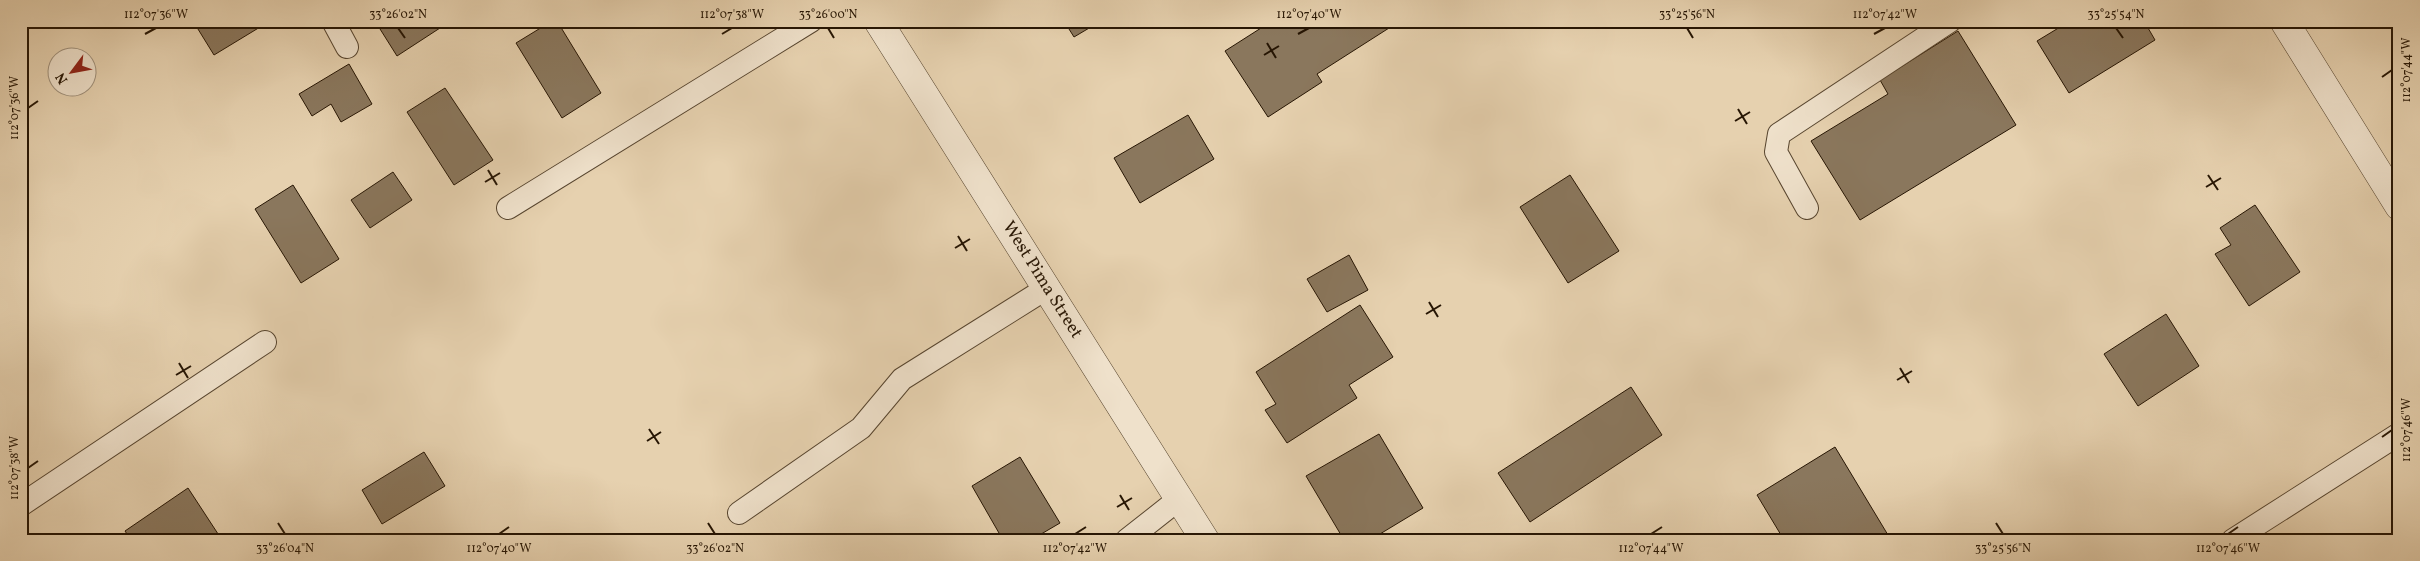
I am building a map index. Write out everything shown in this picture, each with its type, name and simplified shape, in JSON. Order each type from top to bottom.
[{"type":"street","name":"West Pima Street","points":[[878,21],[1205,540]]},
{"type":"street","points":[[2284,21],[2399,206]]},
{"type":"lane","points":[[333,21],[347,47]]},
{"type":"lane","points":[[508,208],[811,21]]},
{"type":"lane","points":[[1807,208],[1776,152],[1779,134],[1950,21]]},
{"type":"lane","points":[[740,513],[861,428],[902,379],[1047,288]]},
{"type":"lane","points":[[21,504],[265,342]]},
{"type":"lane","points":[[2233,540],[2399,434]]},
{"type":"lane","points":[[1127,540],[1179,499]]},
{"type":"building","points":[[193,21],[270,21],[214,55]]},
{"type":"building","points":[[375,21],[436,21],[440,28],[397,56]]},
{"type":"building","points":[[552,21],[557,21],[601,93],[562,118],[516,43]]},
{"type":"building","points":[[701,21],[714,21],[705,27]]},
{"type":"building","points":[[1064,21],[1101,21],[1074,37]]},
{"type":"building","points":[[1272,21],[1400,21],[1317,74],[1322,82],[1268,117],[1225,51]]},
{"type":"building","points":[[2070,21],[2144,21],[2155,40],[2069,93],[2037,41]]},
{"type":"building","points":[[1958,31],[2016,125],[1860,220],[1811,141],[1888,94],[1880,80]]},
{"type":"building","points":[[349,64],[372,104],[341,122],[331,104],[312,116],[299,94]]},
{"type":"building","points":[[445,88],[493,160],[454,185],[407,112]]},
{"type":"building","points":[[1188,115],[1214,159],[1140,203],[1114,158]]},
{"type":"building","points":[[393,172],[412,200],[370,228],[351,200]]},
{"type":"building","points":[[1570,175],[1619,251],[1568,283],[1520,207]]},
{"type":"building","points":[[293,185],[339,259],[301,283],[255,209]]},
{"type":"building","points":[[2255,205],[2300,272],[2249,306],[2215,254],[2231,245],[2220,228]]},
{"type":"building","points":[[1349,255],[1368,290],[1327,312],[1307,279]]},
{"type":"building","points":[[1360,305],[1393,357],[1349,385],[1357,398],[1287,443],[1265,410],[1276,404],[1256,372]]},
{"type":"building","points":[[2166,314],[2199,366],[2138,406],[2104,354]]},
{"type":"building","points":[[1631,387],[1662,435],[1530,522],[1498,473]]},
{"type":"building","points":[[1379,434],[1423,508],[1370,540],[1344,540],[1306,476]]},
{"type":"building","points":[[1835,447],[1891,540],[1784,540],[1757,495]]},
{"type":"building","points":[[424,452],[445,486],[382,524],[362,490]]},
{"type":"building","points":[[1020,457],[1060,523],[1031,540],[1003,540],[972,486]]},
{"type":"building","points":[[188,488],[222,540],[131,540],[125,531]]}]
